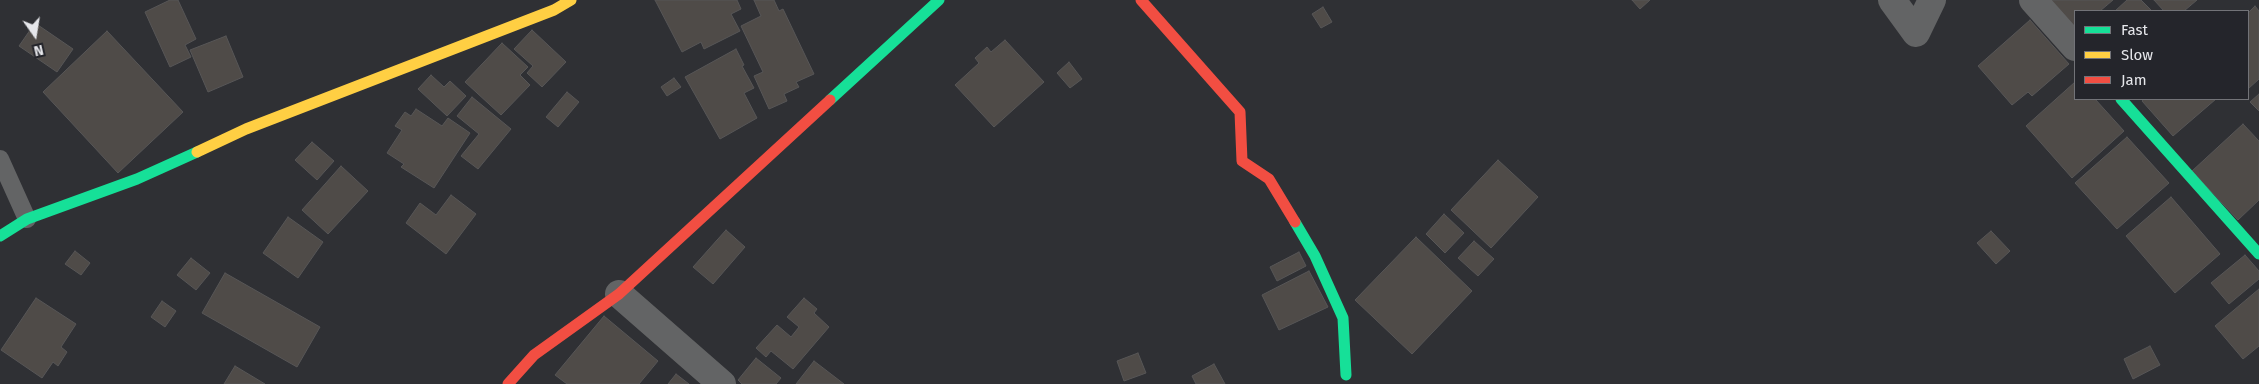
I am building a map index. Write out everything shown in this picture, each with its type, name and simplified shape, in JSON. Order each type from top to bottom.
[{"type":"street","points":[[0,236],[27,219],[137,179],[246,129],[554,10],[571,0]]},
{"type":"street","points":[[508,384],[534,355],[619,294],[939,0]]},
{"type":"street","points":[[1141,0],[1240,112],[1242,162],[1269,179],[1315,256],[1343,318],[1346,375]]},
{"type":"street","points":[[1892,0],[1916,33],[1932,0]]},
{"type":"street","points":[[2033,0],[2074,47]]},
{"type":"street","points":[[2122,100],[2256,246]]},
{"type":"street","points":[[619,294],[722,384]]},
{"type":"lane","points":[[0,160],[27,219]]},
{"type":"building","points":[[170,0],[178,0],[196,39],[185,45],[191,57],[170,67],[145,12]]},
{"type":"building","points":[[655,0],[737,0],[741,9],[731,14],[740,31],[704,49],[701,42],[682,52]]},
{"type":"building","points":[[754,0],[774,0],[779,11],[783,9],[814,74],[796,82],[799,87],[784,94],[787,101],[769,109],[754,76],[763,72],[741,26],[761,16]]},
{"type":"building","points":[[1632,0],[1650,0],[1640,9]]},
{"type":"building","points":[[2050,0],[2113,0],[2101,10],[2074,10],[2074,28]]},
{"type":"building","points":[[2127,0],[2141,0],[2151,10],[2116,10]]},
{"type":"building","points":[[2154,0],[2197,0],[2185,10],[2163,10]]},
{"type":"building","points":[[2255,6],[2259,11],[2259,79],[2249,88],[2249,12]]},
{"type":"building","points":[[1323,7],[1332,22],[1321,28],[1312,14]]},
{"type":"building","points":[[2030,20],[2069,64],[2032,96],[2028,92],[2012,105],[1978,66]]},
{"type":"building","points":[[35,23],[73,49],[57,72],[19,46]]},
{"type":"building","points":[[532,30],[566,62],[542,87],[527,73],[533,66],[514,49]]},
{"type":"building","points":[[107,31],[183,112],[118,173],[43,92]]},
{"type":"building","points":[[226,36],[243,77],[208,92],[190,50]]},
{"type":"building","points":[[1005,40],[1044,82],[994,127],[955,85],[979,63],[975,58],[987,47],[991,52]]},
{"type":"building","points":[[502,43],[528,67],[520,75],[530,85],[501,115],[465,82]]},
{"type":"building","points":[[736,49],[744,65],[742,66],[754,88],[744,93],[757,118],[720,139],[685,77]]},
{"type":"building","points":[[1069,62],[1082,79],[1070,88],[1057,73]]},
{"type":"building","points":[[431,75],[444,87],[450,81],[466,96],[447,116],[418,89]]},
{"type":"building","points":[[674,78],[681,87],[667,96],[661,87]]},
{"type":"building","points":[[2074,83],[2074,100],[2096,100],[2124,131],[2072,178],[2026,126]]},
{"type":"building","points":[[567,92],[579,102],[558,127],[546,117]]},
{"type":"building","points":[[2259,94],[2259,111],[2250,102]]},
{"type":"building","points":[[472,97],[511,129],[478,169],[461,156],[479,134],[457,116]]},
{"type":"building","points":[[2143,100],[2215,100],[2173,136]]},
{"type":"building","points":[[416,109],[442,126],[448,118],[470,133],[434,188],[401,167],[404,164],[387,153],[402,130],[395,126],[405,112],[411,116]]},
{"type":"building","points":[[2243,124],[2259,141],[2259,200],[2238,220],[2192,171]]},
{"type":"building","points":[[2127,137],[2169,183],[2117,229],[2075,183]]},
{"type":"building","points":[[312,142],[334,161],[317,180],[295,160]]},
{"type":"building","points":[[1498,160],[1538,197],[1491,248],[1451,210]]},
{"type":"building","points":[[341,166],[368,191],[328,234],[302,210]]},
{"type":"building","points":[[451,195],[476,214],[446,254],[406,223],[420,203],[436,215]]},
{"type":"building","points":[[2171,197],[2220,254],[2175,293],[2126,236]]},
{"type":"building","points":[[1444,214],[1464,233],[1445,253],[1426,234]]},
{"type":"building","points":[[288,217],[323,242],[298,278],[263,253]]},
{"type":"building","points":[[726,230],[745,247],[713,284],[693,267]]},
{"type":"building","points":[[1991,231],[2010,251],[1996,264],[1977,243]]},
{"type":"building","points":[[1416,237],[1472,291],[1412,354],[1355,300]]},
{"type":"building","points":[[1474,241],[1494,259],[1478,276],[1458,258]]},
{"type":"building","points":[[75,251],[90,263],[81,275],[65,264]]},
{"type":"building","points":[[1299,252],[1306,266],[1277,281],[1270,267]]},
{"type":"building","points":[[2245,255],[2259,271],[2259,279],[2229,304],[2211,283]]},
{"type":"building","points":[[191,258],[210,273],[196,290],[177,275]]},
{"type":"building","points":[[1309,271],[1328,307],[1279,330],[1262,295]]},
{"type":"building","points":[[225,273],[320,327],[297,367],[202,313]]},
{"type":"building","points":[[2259,289],[2259,346],[2243,359],[2215,326]]},
{"type":"building","points":[[36,298],[76,324],[61,347],[67,352],[58,366],[53,362],[42,378],[1,350]]},
{"type":"building","points":[[804,298],[817,309],[814,313],[829,327],[793,369],[771,351],[766,357],[756,348],[777,325],[791,337],[799,327],[787,317]]},
{"type":"building","points":[[162,301],[176,311],[165,327],[151,317]]},
{"type":"building","points":[[604,316],[658,361],[639,384],[567,384],[555,375]]},
{"type":"building","points":[[2150,346],[2160,365],[2133,379],[2124,359]]},
{"type":"building","points":[[1138,353],[1146,373],[1124,381],[1117,361]]},
{"type":"building","points":[[756,358],[781,378],[776,384],[742,384],[738,380]]},
{"type":"building","points":[[814,361],[844,384],[796,384]]},
{"type":"building","points":[[1214,364],[1225,384],[1196,384],[1192,376]]},
{"type":"building","points":[[235,366],[265,384],[224,384]]},
{"type":"building","points":[[676,374],[689,384],[668,384]]},
{"type":"traffic: fast","points":[[830,100],[939,0]]},
{"type":"traffic: fast","points":[[2122,100],[2259,254]]},
{"type":"traffic: fast","points":[[0,236],[27,219],[137,179],[197,152]]},
{"type":"traffic: fast","points":[[1295,222],[1315,256],[1343,318],[1346,375]]},
{"type":"traffic: slow","points":[[197,152],[246,129],[554,10],[571,0]]},
{"type":"traffic: jam","points":[[1141,0],[1240,112],[1242,161],[1269,179],[1295,222]]},
{"type":"traffic: jam","points":[[508,384],[534,355],[619,294],[830,100]]}]
